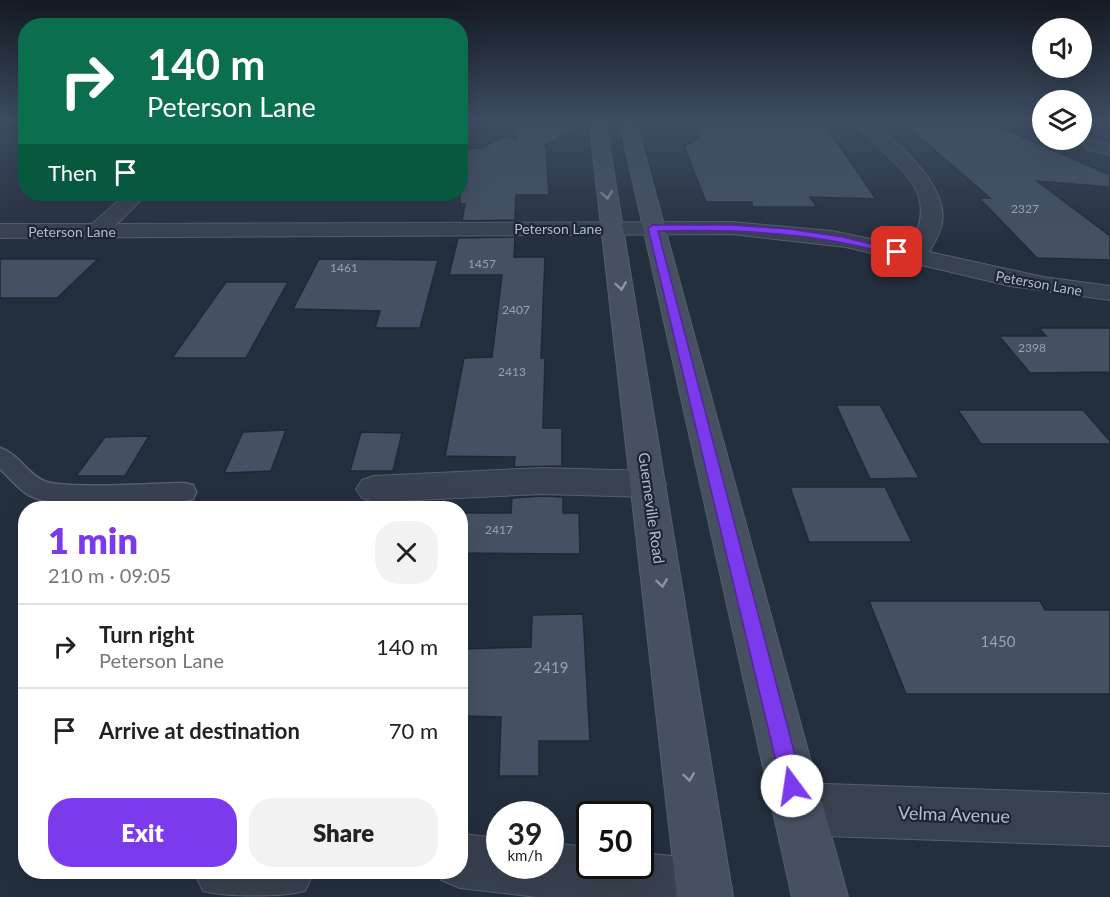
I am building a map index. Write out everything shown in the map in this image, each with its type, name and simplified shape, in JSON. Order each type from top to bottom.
[{"type":"main road","name":"Guerneville Road","points":[[603,161],[705,892]]},
{"type":"main road","points":[[637,161],[820,897]]},
{"type":"street","points":[[901,161],[919,179],[933,207],[932,222],[915,256]]},
{"type":"street","points":[[97,231],[129,201]]},
{"type":"street","name":"Peterson Lane","points":[[0,231],[732,228],[789,232],[843,240],[1029,284],[1110,293]]},
{"type":"street","points":[[374,489],[542,481],[649,484]]},
{"type":"street","name":"Velma Avenue","points":[[798,810],[1110,820]]},
{"type":"street","points":[[468,862],[486,864]]},
{"type":"street","points":[[564,873],[705,892]]},
{"type":"lane","points":[[0,456],[37,489],[66,494],[184,492]]},
{"type":"building","points":[[468,161],[547,161],[549,195],[516,195],[515,220],[462,221],[465,204],[460,204],[460,201],[468,201]]},
{"type":"building","points":[[690,161],[850,161],[876,199],[810,197],[817,207],[752,207],[752,202],[706,202]]},
{"type":"building","points":[[947,161],[1077,161],[1110,175],[1110,187],[1037,181],[1110,236],[1110,260],[1037,258],[979,198],[990,198]]},
{"type":"building","points":[[515,237],[514,257],[545,257],[541,358],[545,358],[543,428],[562,428],[562,466],[514,467],[515,457],[445,456],[464,358],[492,357],[502,275],[449,275],[458,238]]},
{"type":"building","points":[[0,259],[98,259],[57,298],[0,298]]},
{"type":"building","points":[[319,259],[438,260],[420,328],[375,328],[380,311],[293,309]]},
{"type":"building","points":[[226,282],[288,282],[246,358],[172,358]]},
{"type":"building","points":[[1039,328],[1110,328],[1110,372],[1030,373],[999,336],[1046,336]]},
{"type":"building","points":[[836,405],[880,405],[919,478],[870,479]]},
{"type":"building","points":[[958,410],[1083,410],[1110,441],[1110,444],[981,444]]},
{"type":"building","points":[[286,430],[271,471],[224,473],[243,432]]},
{"type":"building","points":[[361,432],[402,433],[393,471],[350,471]]},
{"type":"building","points":[[149,436],[125,476],[76,476],[105,437]]},
{"type":"building","points":[[790,487],[885,487],[912,542],[809,542]]},
{"type":"building","points":[[563,497],[563,513],[579,513],[580,554],[468,553],[468,513],[511,513],[512,498]]},
{"type":"building","points":[[869,601],[1040,601],[1045,610],[1110,610],[1110,694],[906,694]]},
{"type":"building","points":[[583,614],[590,741],[539,741],[539,776],[499,776],[501,717],[468,716],[468,649],[531,647],[532,615]]},
{"type":"route","points":[[792,786],[653,228],[732,228],[789,232],[843,240],[897,252]]}]
